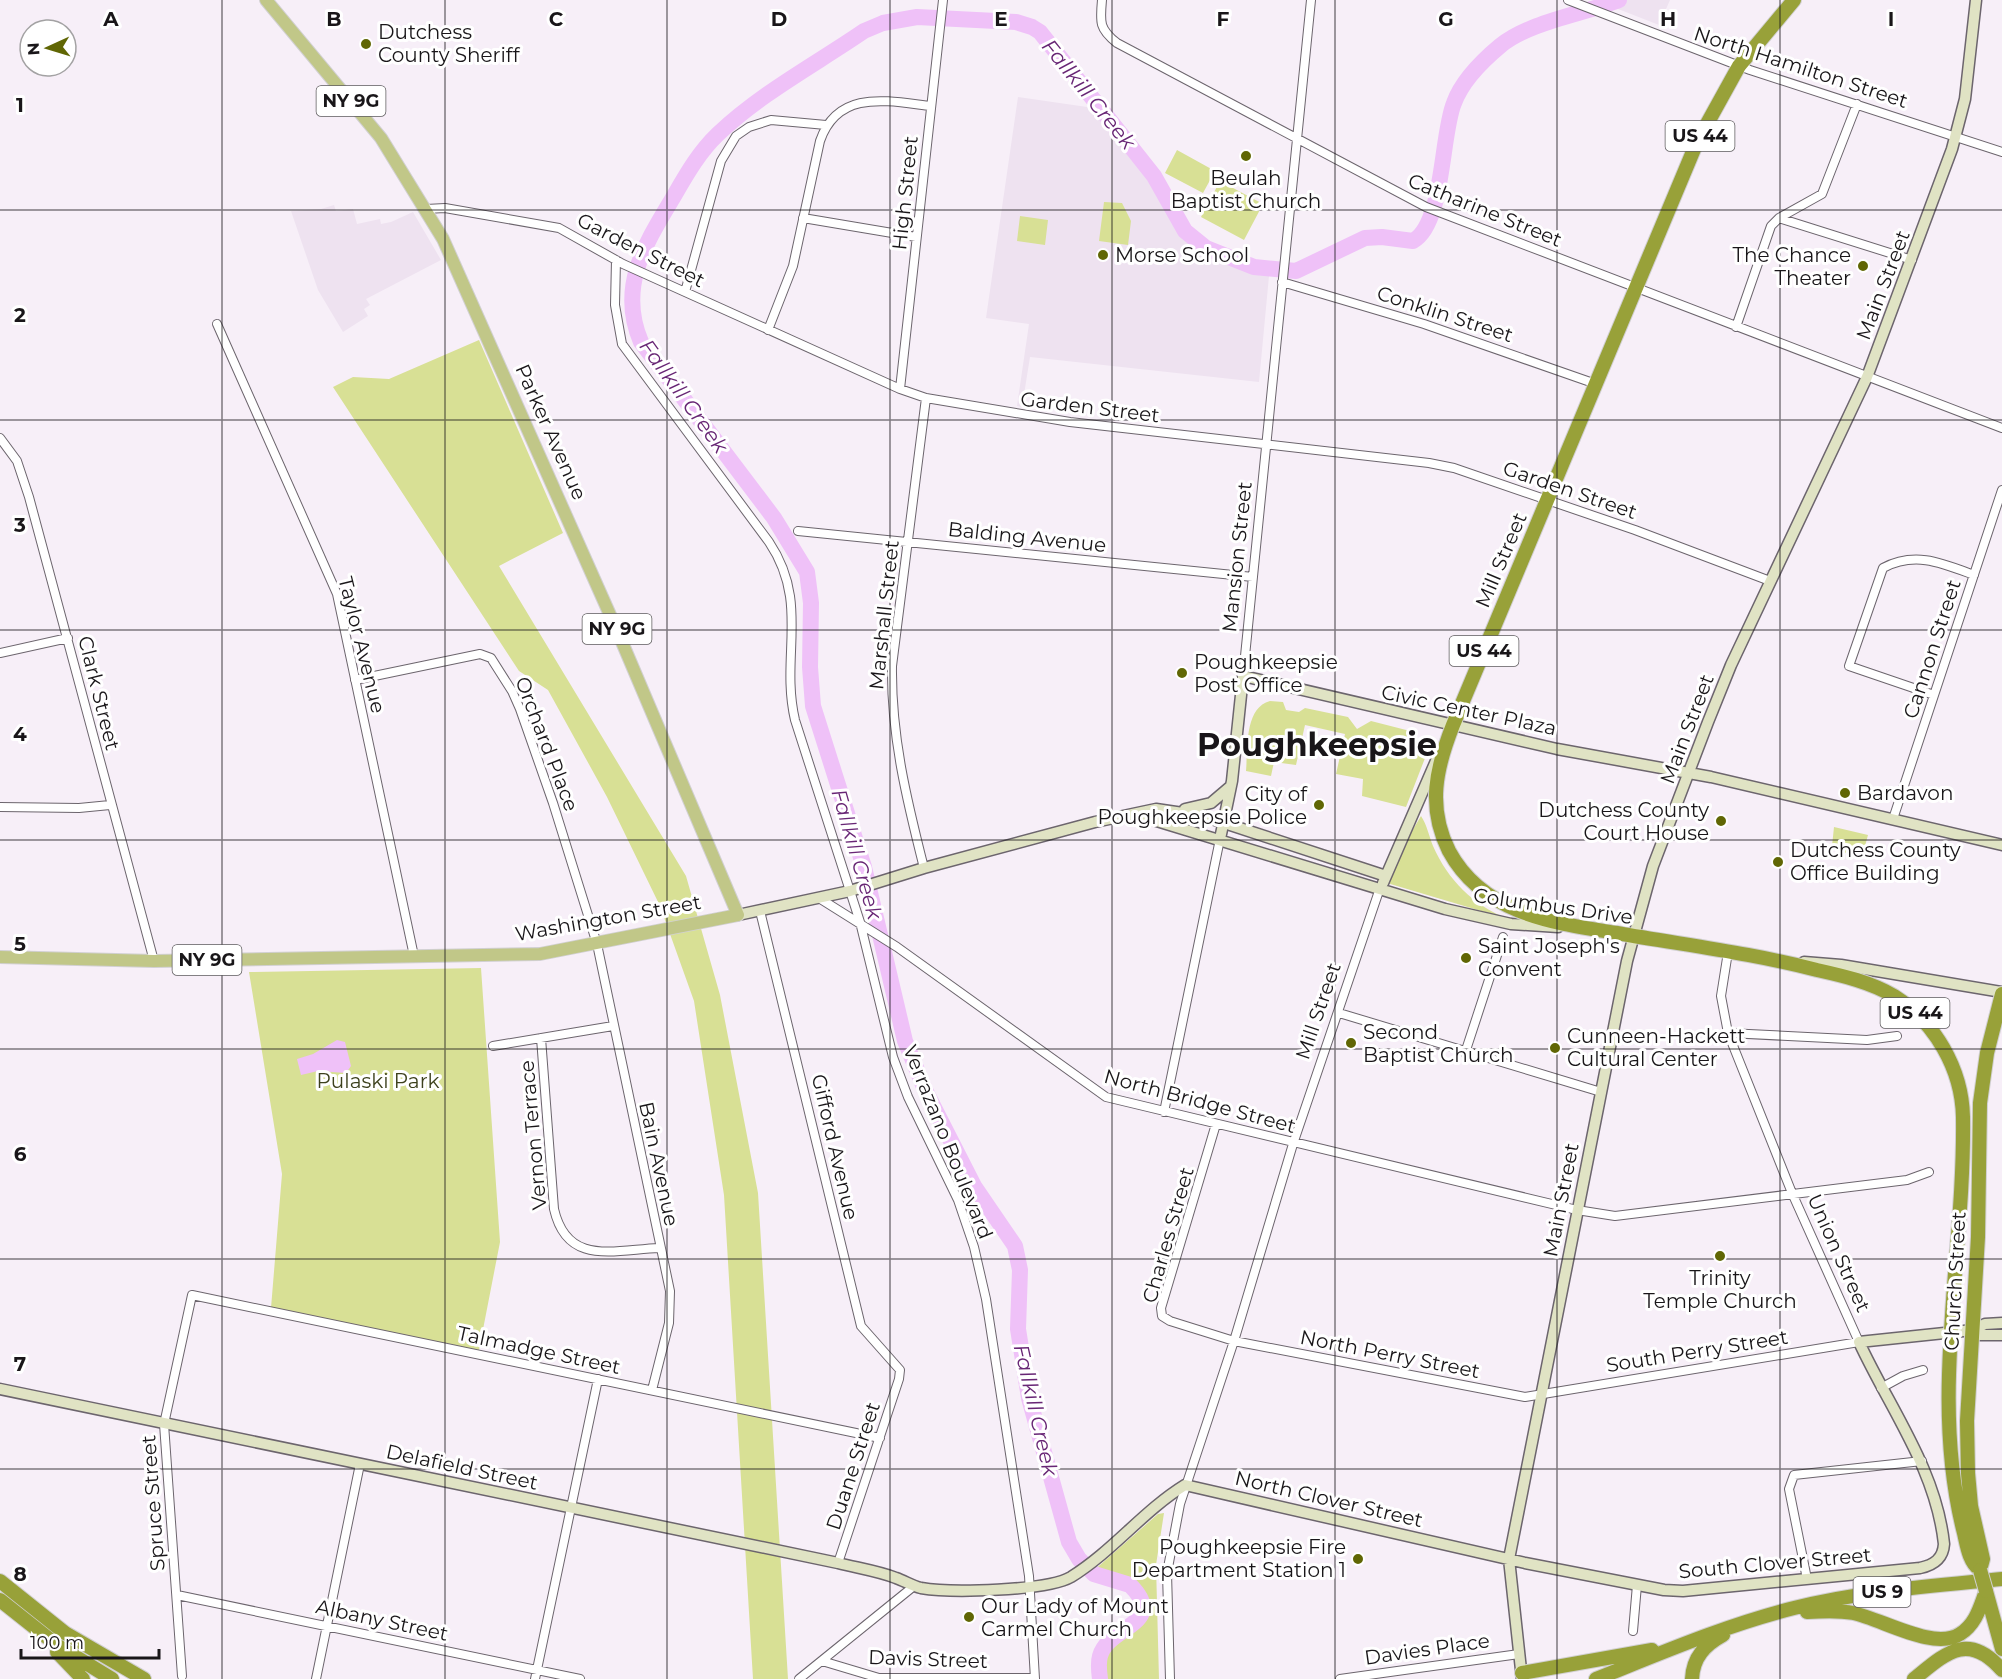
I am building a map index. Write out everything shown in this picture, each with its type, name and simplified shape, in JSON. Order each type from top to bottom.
[{"type":"highway","name":"Mill Street","points":[[1446,742],[1704,127],[1739,66],[1794,0]]},
{"type":"highway","name":"US 44","points":[[1446,742],[1436,775],[1435,801],[1442,833],[1457,864],[1479,889],[1508,908],[1579,927]]},
{"type":"highway","name":"Columbus Drive","points":[[1579,927],[1782,961],[1871,985],[1894,997],[1921,1018],[1941,1044],[1956,1076],[1963,1109],[1963,1143]]},
{"type":"highway","name":"Church Street","points":[[1980,1570],[1983,1558],[1971,1506],[1967,1456],[1980,1103],[1987,1053],[2002,993]]},
{"type":"highway","name":"Church Street","points":[[1963,1143],[1948,1412],[1952,1472],[1968,1547],[1972,1561],[1980,1570],[2002,1649]]},
{"type":"highway","name":"US 9","points":[[1596,1679],[1701,1637],[1759,1617],[1853,1596],[2002,1579]]},
{"type":"highway","points":[[0,1581],[64,1633],[144,1679]]},
{"type":"highway","points":[[1692,1679],[1694,1665],[1705,1647],[1759,1617],[1843,1611],[1868,1617],[1927,1638],[1944,1640],[1960,1635],[1972,1624],[1986,1591],[2002,1608]]},
{"type":"highway","points":[[0,1600],[37,1631],[83,1679]]},
{"type":"highway","points":[[37,1631],[112,1679]]},
{"type":"highway","points":[[1522,1676],[1633,1654],[1701,1637]]},
{"type":"highway","points":[[1914,1679],[1942,1656],[1960,1649],[1983,1652],[2002,1670]]},
{"type":"main road","name":"Parker Avenue","points":[[266,0],[370,125],[426,210],[457,267],[566,512],[738,915]]},
{"type":"main road","name":"Washington Street","points":[[0,957],[154,961],[540,954],[738,915]]},
{"type":"street","name":"High Street","points":[[900,389],[943,0]]},
{"type":"street","name":"Catharine Street","points":[[1102,0],[1100,20],[1108,36],[1426,207],[2002,428]]},
{"type":"street","name":"Mansion Street","points":[[1164,1112],[1231,785],[1311,0]]},
{"type":"street","name":"North Hamilton Street","points":[[1568,0],[1739,66],[2002,152]]},
{"type":"street","name":"Main Street","points":[[1522,1676],[1509,1559],[1540,1394],[1633,936],[1653,866],[1731,665],[1867,377],[1912,260],[1957,136],[1971,62],[1976,0]]},
{"type":"street","points":[[768,330],[793,266],[826,125],[837,113],[855,104],[877,100],[931,106]]},
{"type":"street","points":[[1736,327],[1771,226],[1779,218],[1822,194],[1857,104]]},
{"type":"street","points":[[685,292],[721,160],[736,136],[749,127],[771,120],[826,125]]},
{"type":"street","name":"Garden Street","points":[[426,210],[445,208],[552,226],[567,231],[640,272],[900,389],[926,398],[1018,415],[1266,446],[1429,463],[1454,468],[1547,499],[1770,581]]},
{"type":"street","points":[[803,218],[916,237]]},
{"type":"street","points":[[1779,218],[1912,260]]},
{"type":"street","name":"Verrazano Boulevard","points":[[616,260],[615,304],[622,345],[769,542],[784,567],[789,581],[792,612],[792,708],[852,890],[893,1057],[908,1097],[957,1200],[975,1247],[986,1299],[1029,1586]]},
{"type":"street","name":"Conklin Street","points":[[1283,280],[1424,324],[1596,384]]},
{"type":"street","name":"Taylor Avenue","points":[[217,324],[338,594],[414,956]]},
{"type":"street","name":"Marshall Street","points":[[924,868],[896,742],[892,666],[926,398]]},
{"type":"street","name":"Clark Street","points":[[0,438],[16,461],[68,638],[110,805],[154,961]]},
{"type":"street","name":"Cannon Street","points":[[1893,819],[2002,490]]},
{"type":"street","name":"Balding Avenue","points":[[798,531],[1253,577]]},
{"type":"street","points":[[1934,695],[1848,666],[1883,568],[1904,560],[1925,558],[1974,574]]},
{"type":"street","points":[[0,653],[68,638]]},
{"type":"street","name":"Orchard Place","points":[[355,680],[480,654],[491,658],[512,691],[520,709],[553,803],[597,944]]},
{"type":"street","name":"Civic Center Plaza","points":[[1243,676],[1453,725],[1688,774],[2002,845]]},
{"type":"street","name":"Mill Street","points":[[1170,1679],[1167,1573],[1185,1485],[1233,1341],[1293,1143],[1380,888],[1423,785],[1446,742]]},
{"type":"street","points":[[1169,809],[1208,805],[1221,797],[1231,785]]},
{"type":"street","points":[[0,807],[79,808],[110,805]]},
{"type":"street","name":"Washington Street","points":[[738,915],[852,890],[1095,822],[1136,814],[1169,809],[1224,824]]},
{"type":"street","name":"Washington Street","points":[[1136,814],[1220,839]]},
{"type":"street","points":[[1224,824],[1386,876]]},
{"type":"street","name":"Columbus Drive","points":[[1220,839],[1430,905],[1521,925],[1579,927]]},
{"type":"street","name":"North Bridge Street","points":[[819,898],[861,922],[897,947],[1090,1088],[1106,1097],[1164,1112],[1577,1210],[1632,1216],[1767,1199],[1792,1192],[1907,1180],[1929,1172]]},
{"type":"street","name":"Gifford Avenue","points":[[760,910],[858,1318],[866,1334],[896,1364],[900,1370],[899,1379]]},
{"type":"street","points":[[1465,1053],[1503,937]]},
{"type":"street","name":"Bain Avenue","points":[[597,944],[659,1248],[670,1291],[669,1323],[652,1390]]},
{"type":"street","name":"Union Street","points":[[1728,952],[1721,996],[1728,1033],[1792,1192],[1859,1342],[1881,1388],[1922,1461],[1934,1494],[1941,1526],[1943,1549],[1938,1560]]},
{"type":"street","name":"Columbus Drive","points":[[1782,961],[1841,965],[2002,993]]},
{"type":"street","points":[[1339,1013],[1465,1053],[1601,1092]]},
{"type":"street","name":"Vernon Terrace","points":[[493,1046],[613,1026]]},
{"type":"street","points":[[1728,1033],[1867,1040],[1897,1036]]},
{"type":"street","name":"Vernon Terrace","points":[[541,1038],[554,1209],[558,1227],[568,1241],[585,1249],[659,1248]]},
{"type":"street","name":"Charles Street","points":[[1216,1124],[1161,1308],[1162,1316],[1170,1321],[1233,1341]]},
{"type":"street","name":"Talmadge Street","points":[[192,1295],[879,1438]]},
{"type":"street","name":"Spruce Street","points":[[182,1676],[164,1424],[192,1295]]},
{"type":"street","points":[[1859,1342],[1973,1330],[1985,1324],[2002,1323]]},
{"type":"street","points":[[1973,1330],[1980,1335],[2002,1335]]},
{"type":"street","name":"North Perry Street","points":[[1233,1341],[1525,1397],[1540,1394]]},
{"type":"street","name":"South Perry Street","points":[[1540,1394],[1859,1342]]},
{"type":"street","points":[[1881,1388],[1903,1376],[1923,1370]]},
{"type":"street","points":[[536,1675],[598,1379]]},
{"type":"street","name":"Duane Street","points":[[838,1563],[899,1379]]},
{"type":"street","name":"Delafield Street","points":[[0,1389],[838,1563],[895,1577],[914,1586],[975,1589],[1029,1586]]},
{"type":"street","points":[[1807,1579],[1789,1489],[1794,1475],[1922,1461]]},
{"type":"street","points":[[316,1679],[360,1464]]},
{"type":"street","points":[[1035,1678],[1029,1586],[1050,1585],[1074,1575],[1148,1511],[1185,1485]]},
{"type":"street","name":"North Clover Street","points":[[1185,1485],[1509,1559]]},
{"type":"street","name":"South Clover Street","points":[[1509,1559],[1637,1585],[1683,1591],[1924,1567],[1938,1560]]},
{"type":"street","points":[[1633,1630],[1637,1585]]},
{"type":"street","points":[[799,1679],[914,1586]]},
{"type":"street","name":"Albany Street","points":[[177,1595],[327,1625],[536,1675],[580,1679]]},
{"type":"street","name":"Davies Place","points":[[1340,1679],[1395,1675],[1519,1654]]},
{"type":"street","name":"Davis Street","points":[[822,1661],[879,1678],[1035,1678]]},
{"type":"shaded area","points":[[1595,0],[1670,0],[1659,25]]},
{"type":"shaded area","name":"Morse School","points":[[1018,97],[1094,108],[1152,179],[1174,222],[1191,243],[1235,266],[1269,276],[1259,382],[1030,357],[1022,407],[1017,406],[1029,324],[986,318]]},
{"type":"shaded area","points":[[334,205],[336,211],[353,209],[357,224],[380,219],[381,224],[391,222],[413,212],[441,260],[366,299],[370,305],[364,309],[368,316],[343,332],[318,290],[291,211],[321,209]]},
{"type":"shaded area","points":[[337,1040],[345,1042],[351,1066],[346,1073],[318,1071],[301,1075],[297,1059],[313,1054]]},
{"type":"green space","points":[[1177,150],[1215,171],[1203,193],[1165,173]]},
{"type":"green space","points":[[1220,181],[1263,204],[1244,240],[1201,217]]},
{"type":"green space","points":[[1104,202],[1122,203],[1131,221],[1128,245],[1099,241]]},
{"type":"green space","points":[[1020,216],[1048,220],[1045,245],[1017,241]]},
{"type":"green space","points":[[479,340],[563,533],[499,566],[686,876],[720,995],[758,1193],[788,1679],[753,1679],[724,1195],[694,1001],[660,906],[607,797],[548,690],[519,671],[333,387],[353,377],[389,379]]},
{"type":"green space","points":[[1270,701],[1283,702],[1286,710],[1299,712],[1305,708],[1348,717],[1357,729],[1371,721],[1414,732],[1409,751],[1427,753],[1406,807],[1362,796],[1363,779],[1336,774],[1345,734],[1305,725],[1296,765],[1274,762],[1271,776],[1246,771],[1249,730],[1252,720],[1262,705]]},
{"type":"green space","points":[[1421,816],[1439,858],[1454,880],[1473,899],[1508,919],[1387,883],[1397,856]]},
{"type":"green space","points":[[1834,827],[1868,835],[1862,857],[1839,851],[1832,846]]},
{"type":"green space","name":"Pulaski Park","points":[[481,968],[500,1242],[479,1350],[271,1308],[282,1174],[249,972]]},
{"type":"green space","points":[[1164,1513],[1156,1565],[1159,1679],[1100,1679],[1103,1650],[1112,1639],[1137,1623],[1142,1606],[1136,1592],[1131,1587],[1092,1572],[1158,1514]]},
{"type":"waterway","name":"Fallkill Creek","points":[[1100,1679],[1100,1656],[1105,1646],[1133,1624],[1140,1617],[1143,1608],[1140,1598],[1130,1585],[1094,1574],[1079,1559],[1069,1542],[1029,1398],[1018,1329],[1020,1270],[1015,1246],[974,1186],[926,1092],[905,1041],[864,867],[813,706],[810,667],[811,603],[807,572],[774,518],[641,342],[632,304],[637,268],[652,234],[681,183],[698,157],[718,134],[770,92],[864,31],[883,23],[917,17],[1016,22],[1040,32],[1154,176],[1185,231],[1206,248],[1254,267],[1296,271],[1365,238],[1382,237],[1413,241],[1423,231],[1431,217],[1454,103],[1473,72],[1500,46],[1526,31],[1619,0]]},
{"type":"place","name":"Dutchess County Sheriff","points":[[366,44]]},
{"type":"place","name":"Beulah Baptist Church","points":[[1246,156]]},
{"type":"place","name":"Morse School","points":[[1103,255]]},
{"type":"place","name":"The Chance Theater","points":[[1863,266]]},
{"type":"place","name":"Poughkeepsie Post Office","points":[[1182,673]]},
{"type":"place","name":"Bardavon","points":[[1845,793]]},
{"type":"place","name":"City of Poughkeepsie Police","points":[[1319,805]]},
{"type":"place","name":"Dutchess County Court House","points":[[1721,821]]},
{"type":"place","name":"Dutchess County Office Building","points":[[1778,862]]},
{"type":"place","name":"Saint Joseph's Convent","points":[[1466,958]]},
{"type":"place","name":"Second Baptist Church","points":[[1351,1043]]},
{"type":"place","name":"Cunneen-Hackett Cultural Center","points":[[1555,1048]]},
{"type":"place","name":"Trinity Temple Church","points":[[1720,1256]]},
{"type":"place","name":"Poughkeepsie Fire Department Station 1","points":[[1358,1559]]},
{"type":"place","name":"Our Lady of Mount Carmel Church","points":[[969,1617]]},
{"type":"district","name":"Poughkeepsie","points":[[1317,744]]}]
